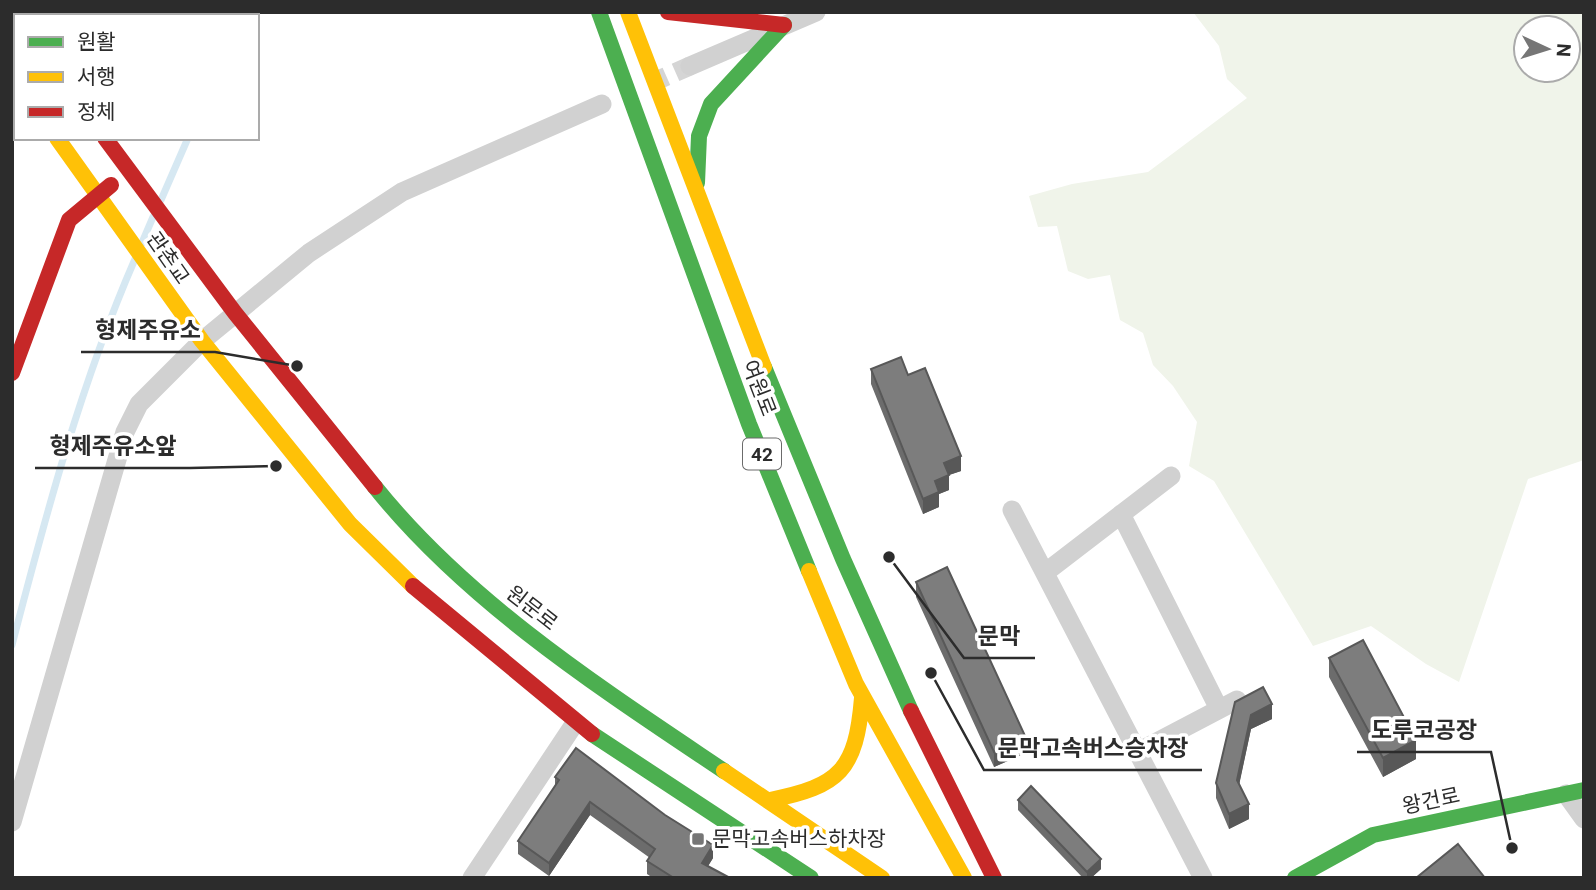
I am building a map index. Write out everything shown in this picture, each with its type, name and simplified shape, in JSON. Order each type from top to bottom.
[{"type":"main road","name":"여원로","points":[[599,12],[750,424],[862,698],[964,878]]},
{"type":"main road","name":"여원로","points":[[628,12],[696,198],[884,659],[994,878]]},
{"type":"main road","points":[[668,12],[784,25]]},
{"type":"main road","points":[[696,198],[699,136],[711,104],[784,25]]},
{"type":"main road","points":[[58,140],[97,195]]},
{"type":"main road","points":[[12,373],[69,220],[129,171],[106,140]]},
{"type":"main road","name":"관촌교","points":[[129,171],[230,305]]},
{"type":"main road","name":"관촌교","points":[[97,195],[202,341]]},
{"type":"main road","name":"원문로","points":[[230,305],[384,499],[447,568],[594,697],[770,800],[882,878]]},
{"type":"main road","points":[[202,341],[350,524],[427,599],[575,723],[811,878]]},
{"type":"main road","points":[[575,723],[594,697]]},
{"type":"main road","points":[[770,800],[805,794],[833,782],[851,762],[860,740],[862,698]]},
{"type":"main road","name":"왕건로","points":[[1295,878],[1373,835],[1575,792]]},
{"type":"street","points":[[690,66],[816,12]]},
{"type":"street","points":[[12,822],[125,432],[139,404],[202,341],[230,305],[402,192],[602,104]]},
{"type":"street","points":[[1046,572],[1171,476]]},
{"type":"street","points":[[1012,510],[1203,878]]},
{"type":"street","points":[[1122,514],[1219,709]]},
{"type":"street","points":[[1136,753],[1237,700]]},
{"type":"street","points":[[472,878],[575,723]]},
{"type":"street","points":[[1575,792],[1584,819]]},
{"type":"shaded area","points":[[1193,12],[1584,12],[1584,460],[1528,479],[1459,682],[1426,664],[1371,626],[1313,646],[1214,481],[1189,466],[1197,422],[1173,386],[1153,365],[1143,333],[1120,320],[1110,275],[1088,279],[1068,271],[1057,226],[1038,227],[1029,196],[1072,184],[1148,172],[1247,98],[1227,79],[1219,46]]},
{"type":"building","points":[[901,357],[908,375],[925,368],[961,456],[944,463],[949,475],[935,481],[939,492],[923,499],[871,369]]},
{"type":"building","points":[[947,567],[1026,738],[994,752],[916,582]]},
{"type":"building","points":[[1363,640],[1416,740],[1383,758],[1329,658]]},
{"type":"building","points":[[1263,687],[1272,704],[1251,715],[1237,780],[1249,804],[1229,814],[1216,783],[1235,702]]},
{"type":"building","points":[[576,748],[665,815],[713,845],[702,863],[730,878],[674,878],[647,861],[655,849],[590,802],[549,863],[518,841],[559,780],[555,777]]},
{"type":"building","points":[[1031,786],[1101,859],[1087,872],[1018,800]]},
{"type":"building","points":[[1458,844],[1485,878],[1416,878]]},
{"type":"waterway","points":[[161,200],[187,140]]},
{"type":"waterway","points":[[141,245],[153,217]]},
{"type":"waterway","points":[[12,645],[81,401],[135,259]]},
{"type":"tunnel","points":[[649,84],[690,66]]},
{"type":"traffic: fast","points":[[599,12],[749,424],[809,571]]},
{"type":"traffic: fast","points":[[697,183],[699,136],[711,104],[784,25]]},
{"type":"traffic: fast","points":[[764,367],[843,559],[911,711]]},
{"type":"traffic: fast","points":[[375,487],[412,529],[494,606],[584,676],[724,771]]},
{"type":"traffic: fast","points":[[592,734],[811,878]]},
{"type":"traffic: fast","points":[[1295,878],[1373,835],[1584,790]]},
{"type":"traffic: slow","points":[[628,12],[764,367]]},
{"type":"traffic: slow","points":[[58,140],[202,341],[350,524],[413,586]]},
{"type":"traffic: slow","points":[[809,571],[856,684],[964,878]]},
{"type":"traffic: slow","points":[[770,800],[813,788],[840,771],[855,742],[862,698]]},
{"type":"traffic: slow","points":[[724,771],[882,878]]},
{"type":"traffic: jam","points":[[668,12],[784,25]]},
{"type":"traffic: jam","points":[[106,140],[235,313],[375,487]]},
{"type":"traffic: jam","points":[[12,373],[69,220],[111,185]]},
{"type":"traffic: jam","points":[[413,586],[592,734]]},
{"type":"traffic: jam","points":[[911,711],[994,878]]},
{"type":"place","name":"형제주유소","points":[[297,366]]},
{"type":"place","name":"형제주유소앞","points":[[276,466]]},
{"type":"place","name":"문막","points":[[889,557]]},
{"type":"place","name":"문막고속버스승차장","points":[[931,673]]},
{"type":"place","name":"문막고속버스하차장","points":[[698,839]]},
{"type":"place","name":"도루코공장","points":[[1512,848]]}]
